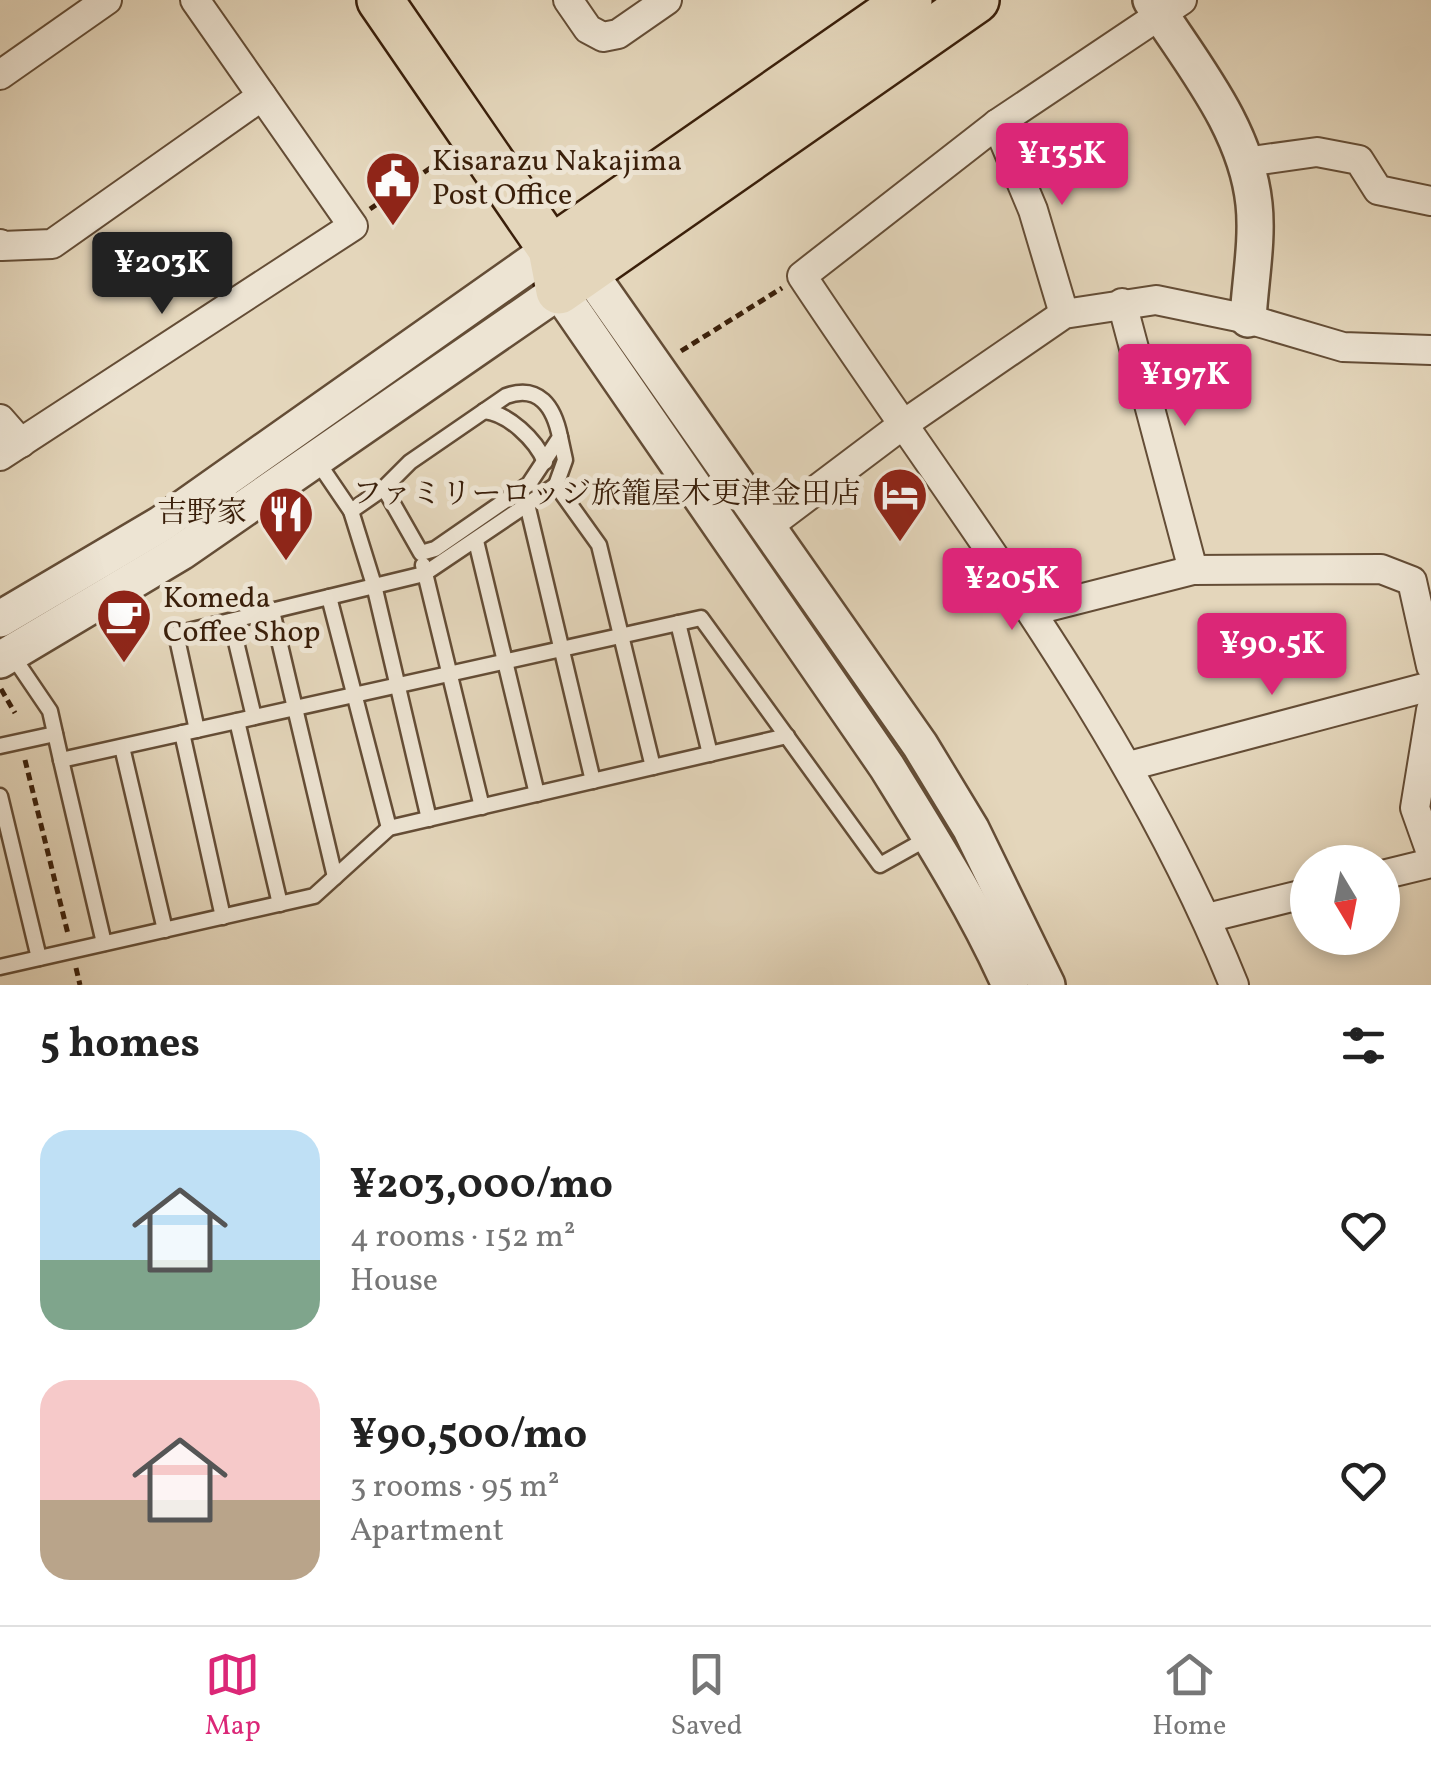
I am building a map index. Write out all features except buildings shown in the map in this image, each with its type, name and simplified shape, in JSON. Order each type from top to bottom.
[{"type":"main road","points":[[380,0],[566,270]]},
{"type":"main road","points":[[566,270],[909,0]]},
{"type":"main road","points":[[566,270],[976,0]]},
{"type":"street","points":[[0,75],[108,0]]},
{"type":"street","points":[[0,419],[11,450],[354,226],[195,0]]},
{"type":"street","points":[[568,0],[588,28],[603,37],[618,34],[667,0]]},
{"type":"street","points":[[1234,985],[1207,918],[1128,766],[1032,610],[901,426],[802,276],[997,124],[1164,5],[1230,125],[1245,162],[1254,206],[1248,319]]},
{"type":"street","points":[[0,244],[52,244],[262,96]]},
{"type":"street","points":[[997,124],[1032,210],[1064,314]]},
{"type":"street","points":[[1245,162],[1317,152],[1359,160],[1378,190],[1431,201]]},
{"type":"street","points":[[566,270],[656,367],[920,745],[971,829],[1047,985]]},
{"type":"street","points":[[4,667],[316,461],[566,270]]},
{"type":"street","points":[[0,619],[161,524],[566,270]]},
{"type":"street","points":[[566,270],[930,836],[1010,985]]},
{"type":"street","points":[[766,527],[901,426],[1064,314],[1156,300],[1248,319],[1343,347],[1431,350]]},
{"type":"street","points":[[1122,303],[1193,570]]},
{"type":"street","points":[[1032,610],[1193,570],[1380,569],[1412,581],[1431,666]]},
{"type":"street","points":[[1128,766],[1431,686]]},
{"type":"street","points":[[1431,710],[1415,808],[1431,853]]},
{"type":"street","points":[[1400,870],[1431,862]]},
{"type":"street","points":[[1207,918],[1290,897]]},
{"type":"lane","points":[[198,730],[176,634],[424,574],[556,484],[565,460],[556,418],[534,393],[521,391],[506,396],[410,462],[384,488],[351,511]]},
{"type":"lane","points":[[484,411],[500,412],[540,449],[545,462]]},
{"type":"lane","points":[[422,553],[435,549],[529,484],[560,437]]},
{"type":"lane","points":[[316,461],[351,511],[374,584],[428,819]]},
{"type":"lane","points":[[556,484],[599,545],[652,767]]},
{"type":"lane","points":[[384,488],[422,553],[447,674],[482,807]]},
{"type":"lane","points":[[528,504],[593,781]]},
{"type":"lane","points":[[476,541],[537,794]]},
{"type":"lane","points":[[329,597],[389,828]]},
{"type":"lane","points":[[272,610],[334,877]]},
{"type":"lane","points":[[60,760],[701,618],[880,865],[930,836]]},
{"type":"lane","points":[[231,621],[254,717]]},
{"type":"lane","points":[[678,623],[710,754]]},
{"type":"lane","points":[[4,667],[50,711],[104,944]]},
{"type":"lane","points":[[238,721],[280,904]]},
{"type":"lane","points":[[182,733],[222,917]]},
{"type":"lane","points":[[0,746],[55,734]]},
{"type":"lane","points":[[0,967],[314,896],[389,828],[787,736]]},
{"type":"lane","points":[[122,747],[165,930]]},
{"type":"lane","points":[[0,796],[39,958]]},
{"type":"path","points":[[352,222],[475,138]]},
{"type":"path","points":[[656,367],[802,276]]},
{"type":"path","points":[[4,667],[14,713]]},
{"type":"path","points":[[24,757],[68,934]]},
{"type":"path","points":[[76,968],[80,985]]},
{"type":"place","name":"Kisarazu Nakajima Post Office","points":[[393,228]]},
{"type":"place","name":"ファミリーロッジ旅籠屋木更津金田店","points":[[900,544]]},
{"type":"place","name":"吉野家","points":[[286,563]]},
{"type":"place","name":"Komeda Coffee Shop","points":[[124,665]]}]
